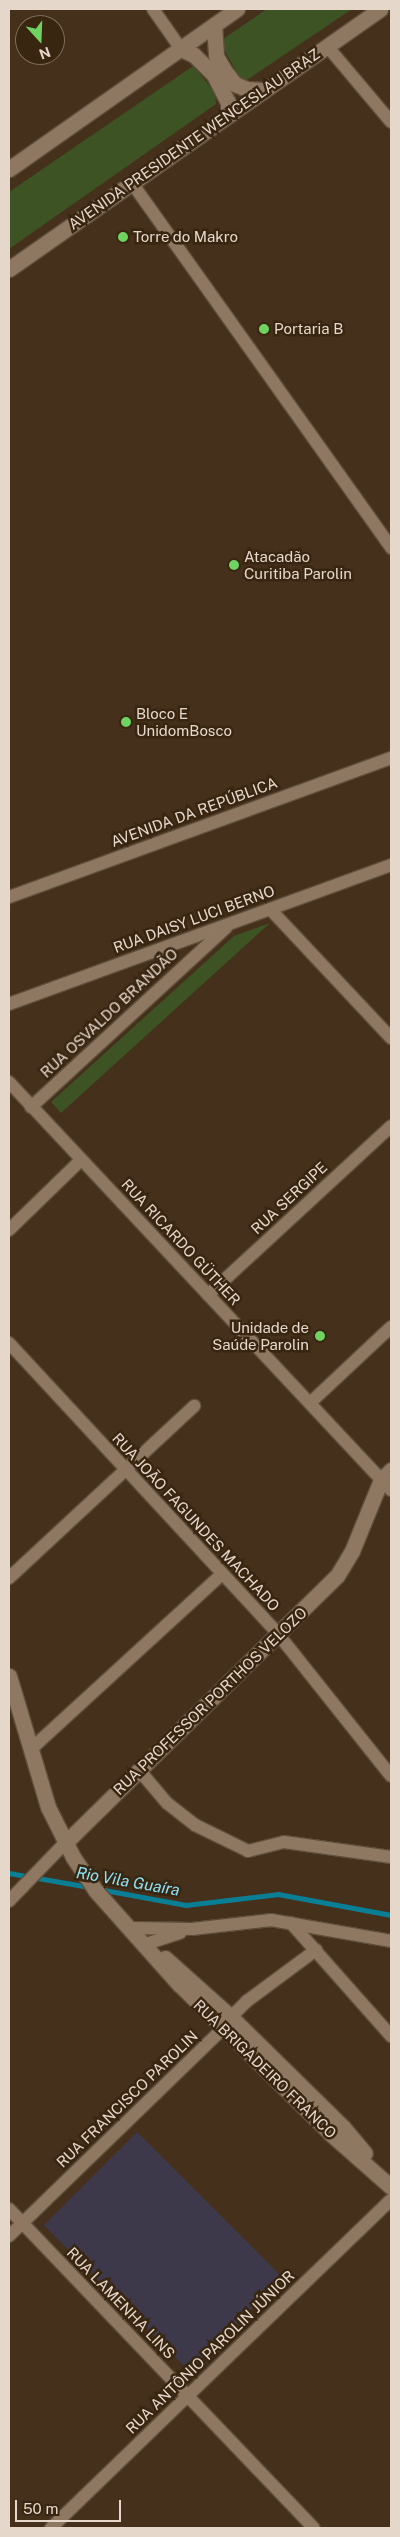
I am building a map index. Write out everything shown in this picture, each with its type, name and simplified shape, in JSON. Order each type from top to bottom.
[{"type":"main road","points":[[9,169],[237,9]]},
{"type":"main road","name":"AVENIDA PRESIDENTE WENCESLAU BRAZ","points":[[9,269],[380,9]]},
{"type":"main road","points":[[214,25],[216,56],[224,70],[235,84],[247,90],[264,90]]},
{"type":"main road","points":[[181,49],[194,55],[214,75],[228,102],[228,115]]},
{"type":"main road","name":"RUA PROFESSOR PORTHOS VELOZO","points":[[65,1843],[324,1590],[346,1563],[388,1480]]},
{"type":"main road","name":"RUA BRIGADEIRO FRANCO","points":[[9,1676],[48,1807],[65,1843],[83,1874],[108,1906],[146,1944],[188,1975],[227,2022],[343,2127],[391,2186]]},
{"type":"street","points":[[153,9],[181,49]]},
{"type":"street","points":[[327,46],[391,122]]},
{"type":"street","points":[[132,183],[391,548]]},
{"type":"street","name":"AVENIDA DA REPÚBLICA","points":[[9,897],[391,758]]},
{"type":"street","name":"RUA DAISY LUCI BERNO","points":[[9,1004],[391,864]]},
{"type":"street","points":[[270,909],[391,1038]]},
{"type":"street","name":"RUA OSVALDO BRANDÃO","points":[[31,1106],[231,923]]},
{"type":"street","name":"RUA RICARDO GÜTHER","points":[[9,1082],[310,1404],[388,1480]]},
{"type":"street","name":"RUA SERGIPE","points":[[208,1295],[391,1126]]},
{"type":"street","points":[[9,1230],[81,1160]]},
{"type":"street","points":[[310,1404],[391,1327]]},
{"type":"street","name":"RUA JOÃO FAGUNDES MACHADO","points":[[9,1343],[278,1634],[391,1776]]},
{"type":"street","points":[[9,1578],[194,1406]]},
{"type":"street","points":[[30,1750],[222,1574]]},
{"type":"street","points":[[139,1770],[166,1803],[195,1825],[248,1851],[284,1842],[391,1857]]},
{"type":"street","name":"RUA PROFESSOR PORTHOS VELOZO","points":[[9,1901],[65,1843]]},
{"type":"street","points":[[131,1928],[192,1929],[271,1920],[391,1941]]},
{"type":"street","points":[[291,1923],[391,2036]]},
{"type":"street","points":[[146,1944],[192,1929]]},
{"type":"street","name":"RUA FRANCISCO PAROLIN","points":[[9,2236],[255,1994],[316,1950]]},
{"type":"street","name":"RUA ANTÔNIO PAROLIN JÚNIOR","points":[[50,2528],[391,2200]]},
{"type":"street","name":"RUA LAMENHA LINS","points":[[9,2209],[314,2528]]},
{"type":"shaded area","points":[[137,2132],[283,2278],[189,2371],[44,2225]]},
{"type":"green space","points":[[267,9],[352,9],[247,80],[240,78],[221,44],[223,39]]},
{"type":"green space","points":[[193,66],[215,92],[216,104],[9,249],[9,192]]},
{"type":"green space","points":[[270,923],[61,1113],[51,1102],[234,936]]},
{"type":"waterway","name":"Rio Vila Guaíra","points":[[9,1873],[89,1887]]},
{"type":"waterway","name":"Rio Vila Guaíra","points":[[99,1889],[186,1905],[278,1894],[391,1915]]},
{"type":"place","name":"Torre do Makro","points":[[123,237]]},
{"type":"place","name":"Portaria B","points":[[264,329]]},
{"type":"place","name":"Atacadão Curitiba Parolin","points":[[234,565]]},
{"type":"place","name":"Bloco E UnidomBosco","points":[[126,722]]},
{"type":"place","name":"Unidade de Saúde Parolin","points":[[320,1336]]}]
